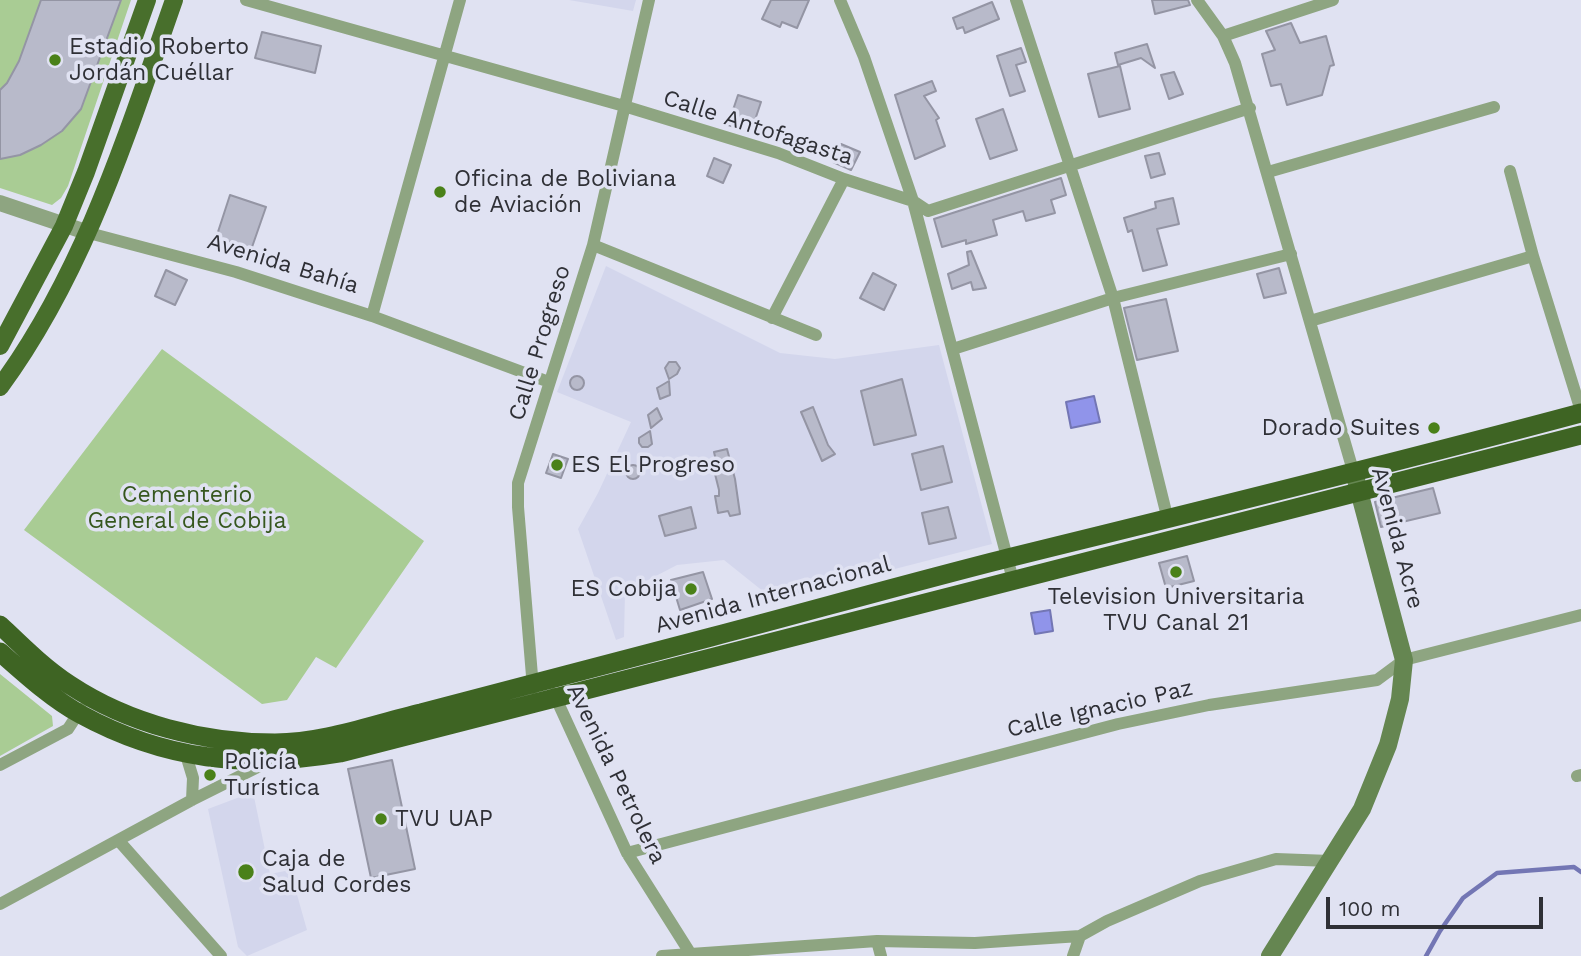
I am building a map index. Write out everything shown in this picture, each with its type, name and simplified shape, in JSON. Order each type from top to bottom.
[{"type":"highway","name":"Avenida Internacional","points":[[0,652],[39,686],[83,705],[189,734],[278,743],[322,737],[543,692],[1013,580],[1356,483],[1581,412]]},
{"type":"highway","name":"Avenida Internacional","points":[[0,625],[83,705],[126,736],[186,755],[268,762],[340,753],[1006,559],[1168,520],[1581,435]]},
{"type":"main road","points":[[0,346],[64,226],[147,0]]},
{"type":"main road","points":[[0,387],[19,362],[89,233],[174,0]]},
{"type":"main road","name":"Avenida Acre","points":[[1270,956],[1362,809],[1388,744],[1400,699],[1404,660],[1356,483]]},
{"type":"street","name":"Calle Antofagasta","points":[[246,0],[624,106],[778,153],[844,179],[913,201],[928,211],[1250,108]]},
{"type":"street","points":[[372,316],[460,0]]},
{"type":"street","name":"Calle Progreso","points":[[543,692],[518,507],[518,483],[593,245],[649,0]]},
{"type":"street","points":[[840,0],[864,57],[913,201],[1013,580]]},
{"type":"street","points":[[1016,0],[1113,298],[1168,520]]},
{"type":"street","name":"Avenida Acre","points":[[1197,0],[1223,36],[1250,108],[1356,483]]},
{"type":"street","points":[[1223,36],[1333,0]]},
{"type":"street","points":[[1268,172],[1494,107]]},
{"type":"street","points":[[1510,171],[1581,412]]},
{"type":"street","points":[[772,318],[844,179]]},
{"type":"street","name":"Avenida Bahía","points":[[0,203],[64,226],[236,272],[372,316],[549,382]]},
{"type":"street","points":[[593,245],[816,335]]},
{"type":"street","points":[[953,349],[1113,298],[1291,254]]},
{"type":"street","points":[[1310,321],[1533,256]]},
{"type":"street","name":"Calle Ignacio Paz","points":[[627,853],[1118,724],[1209,705],[1377,680],[1404,660],[1581,615]]},
{"type":"street","name":"Avenida Petrolera","points":[[543,692],[627,853],[691,955]]},
{"type":"street","points":[[0,765],[68,729],[83,705]]},
{"type":"street","points":[[186,755],[193,778],[192,800]]},
{"type":"street","points":[[0,904],[268,762]]},
{"type":"street","points":[[119,841],[221,956]]},
{"type":"street","points":[[662,956],[877,941],[975,943],[1080,936],[1107,921],[1200,881],[1276,859],[1331,861]]},
{"type":"street","points":[[1073,956],[1080,936]]},
{"type":"street","points":[[877,941],[881,956]]},
{"type":"shaded area","points":[[569,0],[636,0],[633,11]]},
{"type":"shaded area","points":[[606,266],[780,353],[835,359],[939,345],[992,544],[774,600],[724,560],[677,565],[625,592],[624,637],[616,640],[578,529],[631,422],[557,392]]},
{"type":"shaded area","name":"Caja de Salud Cordes","points":[[253,792],[270,874],[290,870],[307,930],[247,956],[238,947],[208,809]]},
{"type":"green space","name":"Estadio Roberto Jordán Cuéllar","points":[[0,0],[131,0],[68,186],[61,198],[52,205],[0,188]]},
{"type":"green space","name":"Cementerio General de Cobija","points":[[162,349],[424,541],[336,668],[316,657],[287,700],[262,704],[24,530]]},
{"type":"green space","points":[[0,674],[52,716],[53,726],[0,756]]},
{"type":"water","points":[[1094,396],[1100,422],[1071,428],[1066,402]]},
{"type":"water","points":[[1050,610],[1053,631],[1035,634],[1031,613]]},
{"type":"building","name":"Estadio Roberto Jordán Cuéllar","points":[[41,0],[121,0],[81,109],[62,131],[41,145],[20,155],[0,159],[0,90],[19,61]]},
{"type":"building","points":[[771,0],[809,0],[797,28],[782,22],[780,27],[762,19]]},
{"type":"building","points":[[1152,0],[1188,0],[1190,5],[1155,14]]},
{"type":"building","points":[[992,2],[999,19],[965,33],[963,27],[957,29],[953,18]]},
{"type":"building","points":[[1291,23],[1300,43],[1326,36],[1334,65],[1330,66],[1322,95],[1287,105],[1281,84],[1271,86],[1262,54],[1275,50],[1266,31]]},
{"type":"building","points":[[262,32],[321,46],[315,73],[255,58]]},
{"type":"building","points":[[1147,44],[1155,68],[1141,58],[1118,65],[1115,53]]},
{"type":"building","points":[[1021,48],[1026,62],[1016,65],[1025,91],[1010,96],[997,56]]},
{"type":"building","points":[[1120,66],[1130,109],[1099,117],[1088,74]]},
{"type":"building","points":[[1174,72],[1183,94],[1169,99],[1161,75]]},
{"type":"building","points":[[932,81],[936,91],[924,96],[939,118],[936,120],[945,146],[915,159],[895,95]]},
{"type":"building","points":[[738,95],[761,102],[751,132],[728,125]]},
{"type":"building","points":[[1003,109],[1017,150],[990,159],[976,119]]},
{"type":"building","points":[[841,144],[860,152],[851,170],[833,162]]},
{"type":"building","points":[[1159,153],[1165,174],[1151,178],[1145,156]]},
{"type":"building","points":[[714,158],[731,165],[723,183],[707,176]]},
{"type":"building","points":[[1061,178],[1066,195],[1051,200],[1055,213],[1026,221],[1023,211],[993,220],[997,235],[966,244],[966,240],[942,247],[934,219]]},
{"type":"building","points":[[230,195],[266,207],[251,250],[216,238]]},
{"type":"building","points":[[1173,198],[1179,224],[1157,229],[1167,265],[1143,271],[1132,230],[1128,232],[1124,218],[1156,208],[1155,202]]},
{"type":"building","points":[[971,251],[986,288],[973,290],[971,282],[952,289],[948,274],[969,265],[967,252]]},
{"type":"building","points":[[1279,268],[1286,293],[1264,298],[1257,274]]},
{"type":"building","points":[[166,270],[187,280],[175,305],[155,296]]},
{"type":"building","points":[[873,273],[896,285],[884,310],[860,298]]},
{"type":"building","points":[[1166,299],[1178,351],[1137,360],[1124,308]]},
{"type":"building","points":[[669,362],[676,362],[680,368],[677,374],[669,379],[665,368]]},
{"type":"building","points":[[574,376],[580,376],[584,383],[580,390],[574,390],[570,386],[570,380]]},
{"type":"building","points":[[902,379],[916,435],[874,445],[861,391]]},
{"type":"building","points":[[669,381],[670,395],[660,399],[657,388]]},
{"type":"building","points":[[813,407],[828,445],[835,454],[822,461],[801,412]]},
{"type":"building","points":[[657,408],[662,419],[651,428],[648,415]]},
{"type":"building","points":[[650,431],[652,444],[642,447],[639,438]]},
{"type":"building","points":[[943,446],[952,482],[921,490],[912,454]]},
{"type":"building","points":[[727,449],[740,514],[730,516],[728,511],[718,513],[715,496],[719,496],[719,490],[713,466],[717,465],[714,452]]},
{"type":"building","points":[[553,454],[568,459],[561,478],[546,473]]},
{"type":"building","points":[[630,465],[636,465],[640,472],[636,479],[630,479],[626,475],[626,469]]},
{"type":"building","points":[[1433,488],[1440,513],[1381,527],[1375,502]]},
{"type":"building","points":[[691,507],[696,528],[665,536],[659,516]]},
{"type":"building","points":[[948,507],[956,538],[929,544],[922,513]]},
{"type":"building","name":"Television Universitaria TVU Canal 21","points":[[1187,556],[1194,581],[1166,588],[1159,563]]},
{"type":"building","name":"ES Cobija","points":[[703,572],[712,599],[680,610],[671,580]]},
{"type":"building","name":"TVU UAP","points":[[392,760],[415,869],[371,878],[348,769]]},
{"type":"waterway","points":[[1426,956],[1463,898],[1497,873],[1574,867],[1581,872]]},
{"type":"place","name":"Estadio Roberto Jordán Cuéllar","points":[[55,60]]},
{"type":"place","name":"Oficina de Boliviana de Aviación","points":[[440,192]]},
{"type":"place","name":"Dorado Suites","points":[[1434,428]]},
{"type":"place","name":"ES El Progreso","points":[[557,465]]},
{"type":"place","name":"Television Universitaria TVU Canal 21","points":[[1176,572]]},
{"type":"place","name":"ES Cobija","points":[[691,589]]},
{"type":"place","name":"Policía Turística","points":[[210,775]]},
{"type":"place","name":"TVU UAP","points":[[381,819]]},
{"type":"place","name":"Caja de Salud Cordes","points":[[246,872]]}]
